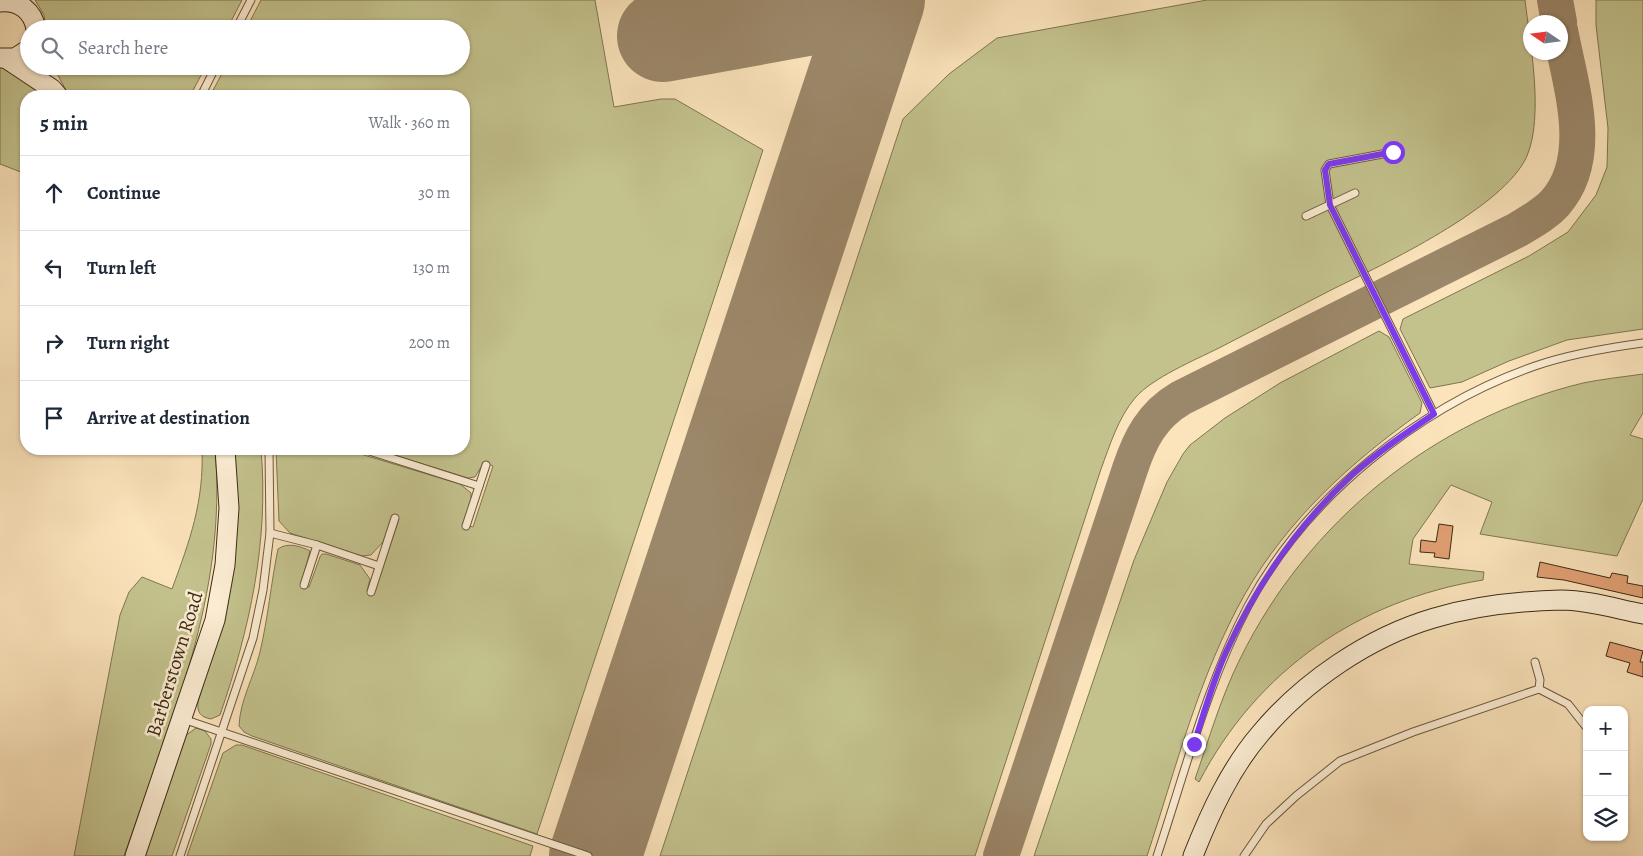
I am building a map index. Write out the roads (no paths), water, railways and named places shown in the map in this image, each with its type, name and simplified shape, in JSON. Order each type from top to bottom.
[{"type":"main road","points":[[0,2],[14,1],[29,14]]},
{"type":"main road","points":[[3,58],[20,55]]},
{"type":"main road","points":[[3,58],[20,69]]},
{"type":"main road","points":[[29,75],[52,90]]},
{"type":"main road","points":[[48,75],[54,90]]},
{"type":"main road","name":"Barberstown Road","points":[[135,856],[215,620],[225,566],[228,508],[225,455]]},
{"type":"main road","points":[[1193,856],[1229,779],[1260,734],[1306,689],[1360,651],[1392,635],[1434,618],[1481,608],[1562,600],[1643,614]]},
{"type":"lane","points":[[241,20],[251,0]]},
{"type":"lane","points":[[204,90],[212,75]]},
{"type":"lane","points":[[1393,152],[1329,164],[1325,170],[1330,205],[1434,414]]},
{"type":"lane","points":[[1306,216],[1355,193]]},
{"type":"lane","points":[[1157,856],[1226,652],[1249,604],[1278,559],[1315,513],[1366,464],[1434,414],[1483,388],[1536,366],[1596,350],[1643,343]]},
{"type":"lane","points":[[180,856],[253,638],[263,590],[270,533],[269,455]]},
{"type":"lane","points":[[382,455],[479,486]]},
{"type":"lane","points":[[466,526],[486,465]]},
{"type":"lane","points":[[371,592],[395,518]]},
{"type":"lane","points":[[270,533],[318,545],[379,566]]},
{"type":"lane","points":[[304,585],[318,545]]},
{"type":"lane","points":[[1535,662],[1540,680],[1538,688]]},
{"type":"lane","points":[[1244,856],[1266,824],[1296,796],[1340,761],[1413,732],[1538,688],[1568,704],[1583,723]]},
{"type":"lane","points":[[182,719],[588,856]]}]
